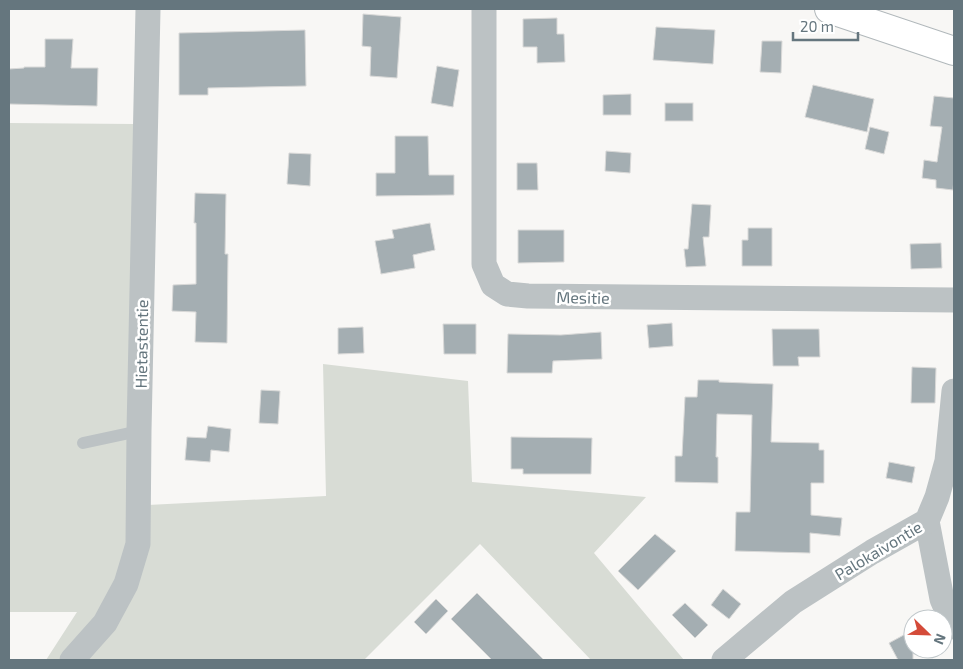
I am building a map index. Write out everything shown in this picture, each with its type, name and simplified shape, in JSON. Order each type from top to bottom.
[{"type":"street","name":"Hietastentie","points":[[72,660],[105,623],[126,584],[138,544],[148,9]]},
{"type":"street","name":"Mesitie","points":[[484,9],[484,264],[493,285],[507,294],[528,296],[954,300]]},
{"type":"street","points":[[829,9],[954,50]]},
{"type":"street","name":"Palokaivontie","points":[[724,660],[793,602],[872,552],[927,521],[937,497],[947,461],[954,391]]},
{"type":"street","points":[[927,521],[942,599],[954,627]]},
{"type":"lane","points":[[83,443],[139,431]]},
{"type":"shaded area","points":[[9,123],[134,124],[128,506],[326,496],[323,364],[468,381],[472,482],[646,497],[594,553],[684,660],[591,660],[480,544],[364,660],[46,660],[77,612],[9,612]]},
{"type":"building","points":[[363,14],[401,17],[397,78],[370,76],[371,47],[362,46]]},
{"type":"building","points":[[557,18],[557,34],[564,34],[565,62],[537,63],[537,47],[523,47],[523,19]]},
{"type":"building","points":[[656,27],[715,30],[713,64],[653,60]]},
{"type":"building","points":[[305,30],[306,86],[208,88],[208,95],[179,95],[179,33]]},
{"type":"building","points":[[45,39],[73,39],[71,68],[98,68],[97,106],[9,104],[9,69],[45,67]]},
{"type":"building","points":[[762,41],[782,41],[781,73],[760,72]]},
{"type":"building","points":[[437,66],[459,70],[453,107],[431,103]]},
{"type":"building","points":[[813,85],[874,99],[867,132],[805,117]]},
{"type":"building","points":[[631,94],[631,115],[603,115],[603,95]]},
{"type":"building","points":[[934,96],[954,98],[953,190],[936,188],[936,180],[922,178],[924,160],[937,162],[942,127],[930,126]]},
{"type":"building","points":[[665,103],[693,103],[693,121],[665,121]]},
{"type":"building","points":[[870,127],[889,132],[884,154],[865,149]]},
{"type":"building","points":[[395,136],[428,136],[429,175],[454,175],[454,195],[376,196],[376,173],[395,173]]},
{"type":"building","points":[[606,151],[631,153],[630,173],[605,171]]},
{"type":"building","points":[[289,153],[311,154],[310,186],[287,184]]},
{"type":"building","points":[[517,163],[537,163],[538,190],[517,190]]},
{"type":"building","points":[[195,193],[226,194],[225,254],[228,254],[227,343],[195,342],[196,312],[172,311],[173,285],[196,284]]},
{"type":"building","points":[[692,204],[711,205],[709,237],[703,237],[706,266],[686,267],[684,249],[688,249]]},
{"type":"building","points":[[430,223],[435,250],[413,255],[415,268],[381,274],[375,241],[394,238],[392,230]]},
{"type":"building","points":[[748,228],[772,228],[772,266],[742,266],[742,240],[748,240]]},
{"type":"building","points":[[518,230],[564,230],[564,262],[518,263]]},
{"type":"building","points":[[941,243],[942,268],[911,269],[910,244]]},
{"type":"building","points":[[672,323],[673,346],[649,348],[647,325]]},
{"type":"building","points":[[443,324],[476,324],[476,354],[444,354]]},
{"type":"building","points":[[363,327],[364,353],[338,354],[338,328]]},
{"type":"building","points":[[772,329],[819,329],[820,357],[798,357],[799,366],[773,366]]},
{"type":"building","points":[[601,332],[602,359],[553,361],[552,373],[507,373],[508,334],[561,335]]},
{"type":"building","points":[[912,367],[936,368],[935,403],[911,403]]},
{"type":"building","points":[[698,380],[773,384],[771,442],[819,443],[819,450],[824,450],[824,483],[811,483],[811,515],[842,518],[840,536],[810,533],[810,553],[735,551],[736,512],[750,512],[752,415],[717,414],[716,457],[718,457],[718,483],[675,482],[675,456],[682,456],[685,397],[697,397]]},
{"type":"building","points":[[261,390],[280,391],[278,424],[259,423]]},
{"type":"building","points":[[208,426],[231,429],[229,452],[211,450],[210,462],[185,460],[187,437],[206,438]]},
{"type":"building","points":[[511,437],[592,438],[591,474],[523,474],[523,469],[511,469]]},
{"type":"building","points":[[889,462],[915,467],[912,483],[886,478]]},
{"type":"building","points":[[655,534],[676,551],[638,590],[618,571]]},
{"type":"building","points":[[723,589],[741,604],[729,619],[711,605]]},
{"type":"building","points":[[477,593],[544,660],[492,660],[451,619]]},
{"type":"building","points":[[436,599],[448,611],[426,634],[414,622]]},
{"type":"building","points":[[685,603],[708,625],[695,638],[672,615]]},
{"type":"building","points":[[903,635],[903,659],[913,660],[898,660],[889,643]]}]
